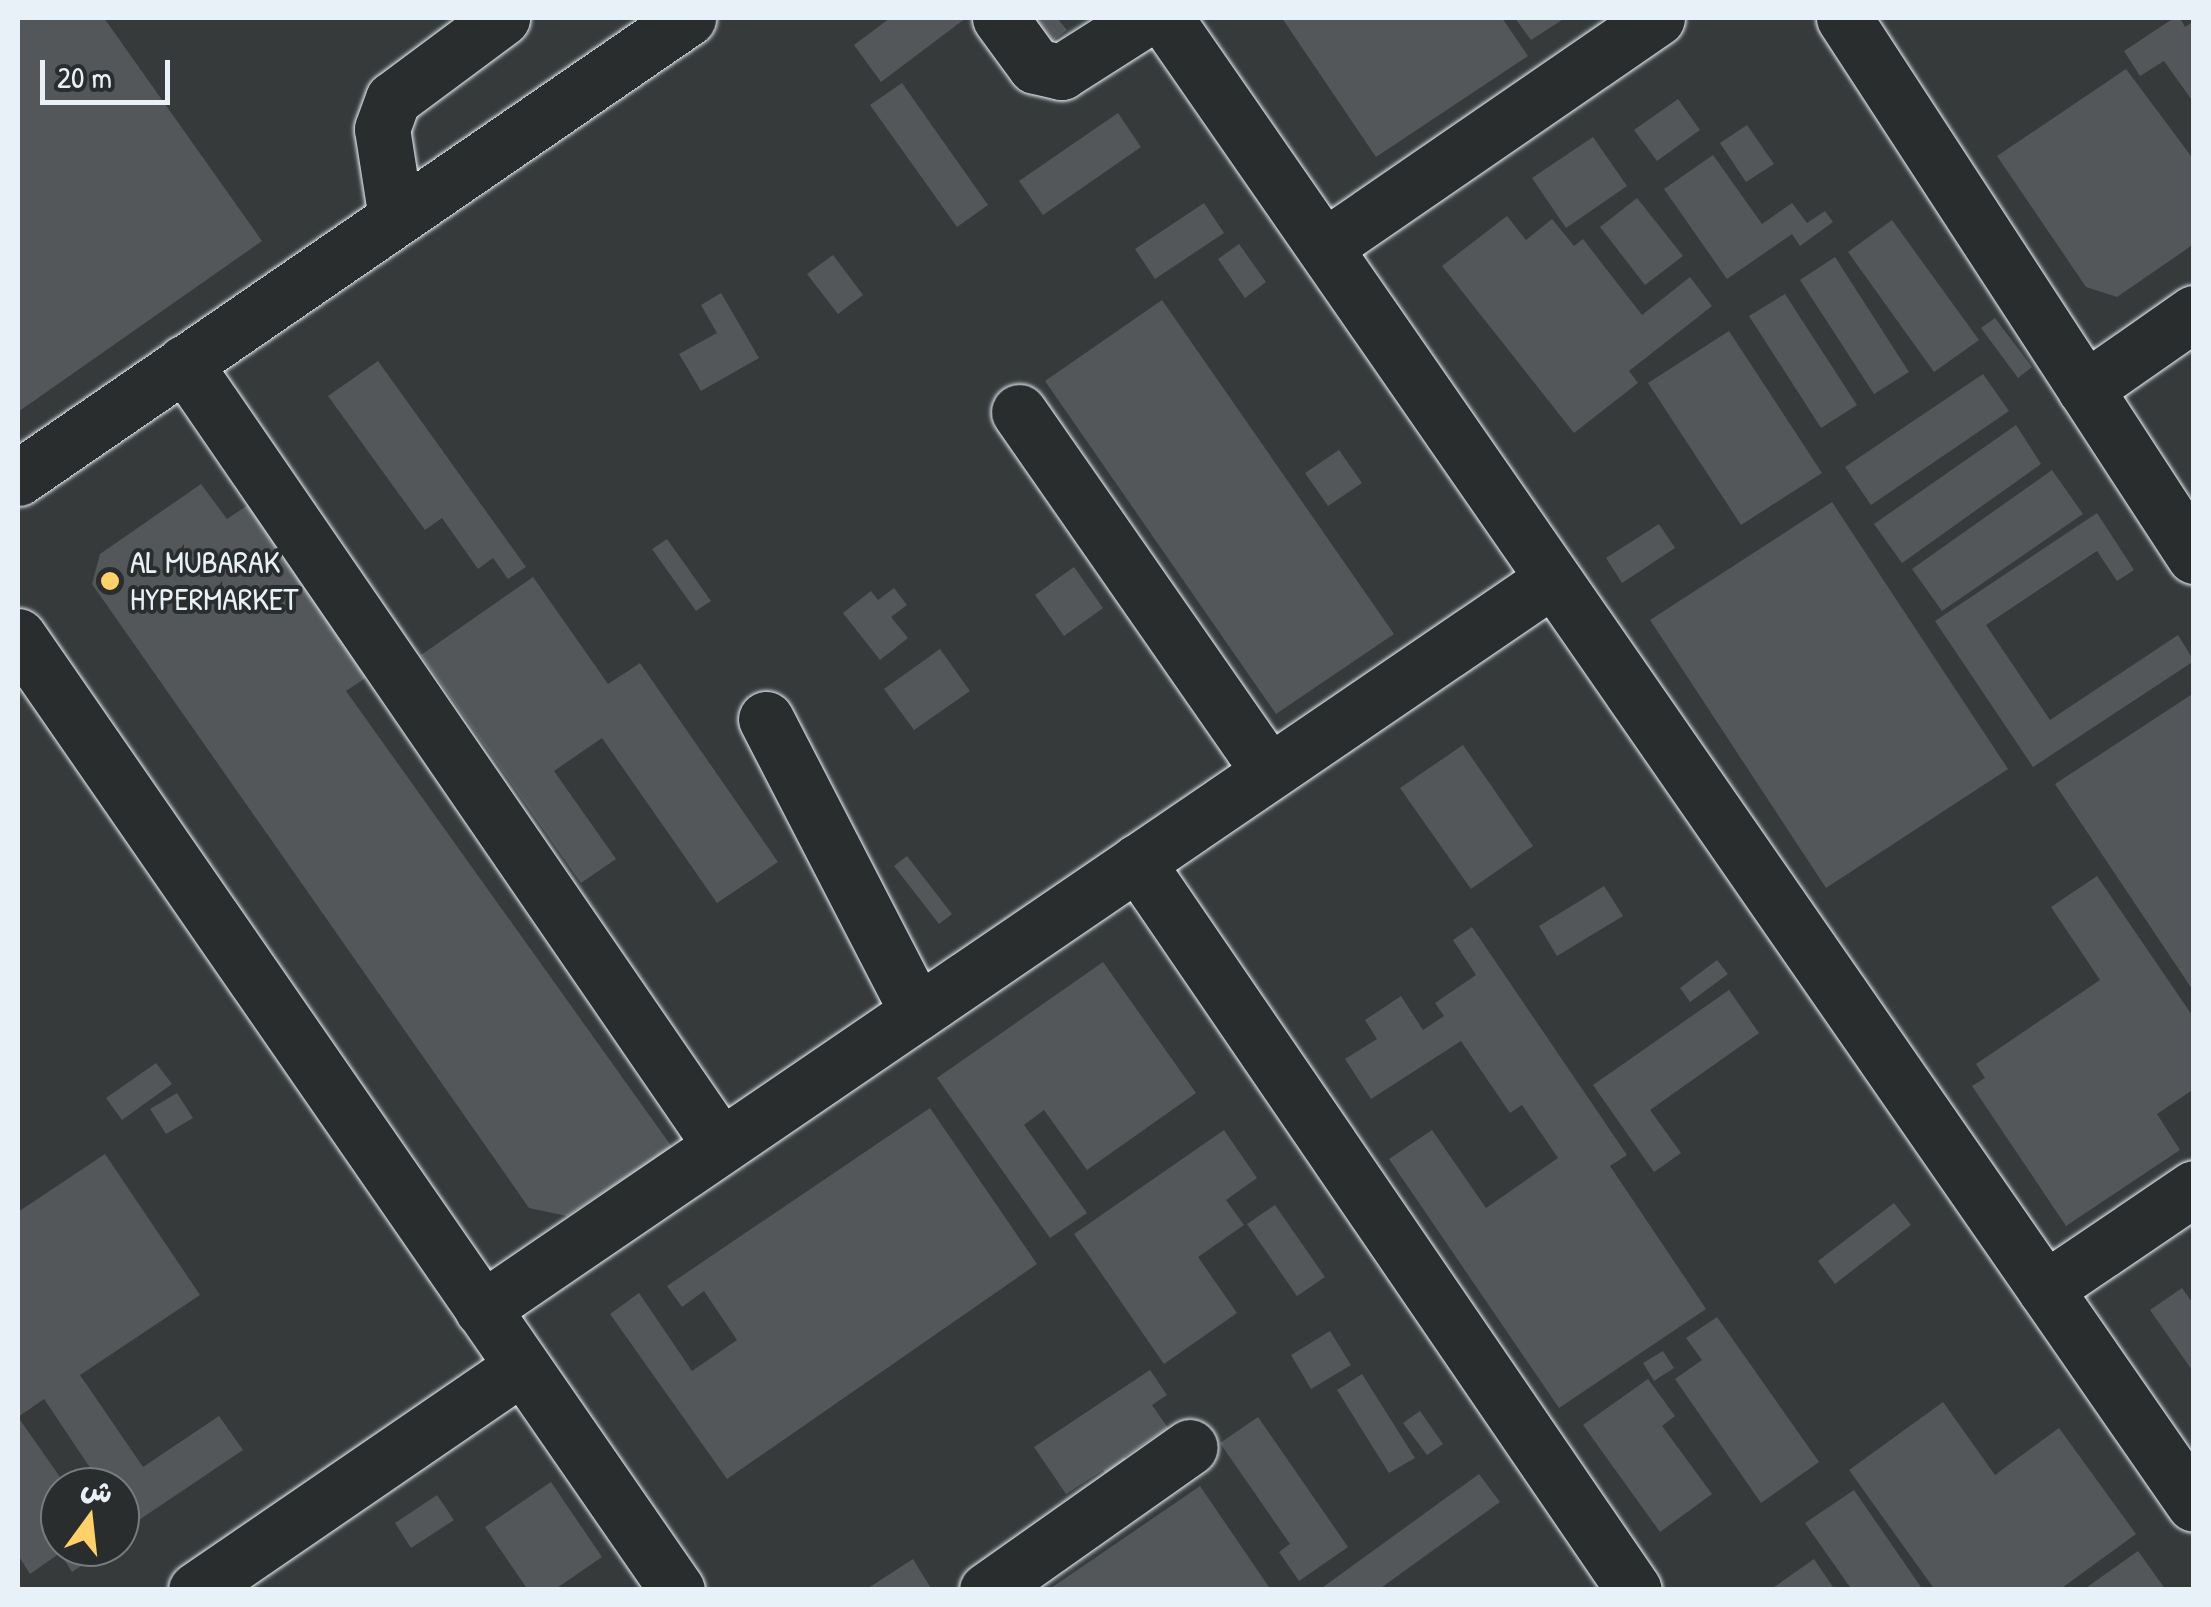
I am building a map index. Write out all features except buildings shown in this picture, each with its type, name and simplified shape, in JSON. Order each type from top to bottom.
[{"type":"street","points":[[396,218],[382,130],[392,98],[502,18]]},
{"type":"street","points":[[18,478],[396,218],[633,33],[688,18]]},
{"type":"street","points":[[1000,18],[1036,66],[1061,72],[1146,18]]},
{"type":"street","points":[[1166,18],[2194,1504]]},
{"type":"street","points":[[1324,248],[1657,18]]},
{"type":"street","points":[[1844,18],[2194,556]]},
{"type":"street","points":[[2085,389],[2194,313]]},
{"type":"street","points":[[184,363],[720,1146]]},
{"type":"street","points":[[1019,412],[1269,772]]},
{"type":"street","points":[[482,1309],[1553,579]]},
{"type":"street","points":[[20,644],[677,1590]]},
{"type":"street","points":[[766,720],[917,1012]]},
{"type":"street","points":[[1137,862],[1634,1590]]},
{"type":"street","points":[[2045,1289],[2194,1188]]},
{"type":"street","points":[[196,1590],[522,1367]]},
{"type":"street","points":[[987,1590],[1190,1447]]},
{"type":"shaded area","points":[[18,18],[2193,18],[2193,1589],[18,1589]]},
{"type":"place","name":"AL MUBARAK HYPERMARKET","points":[[110,581]]}]
